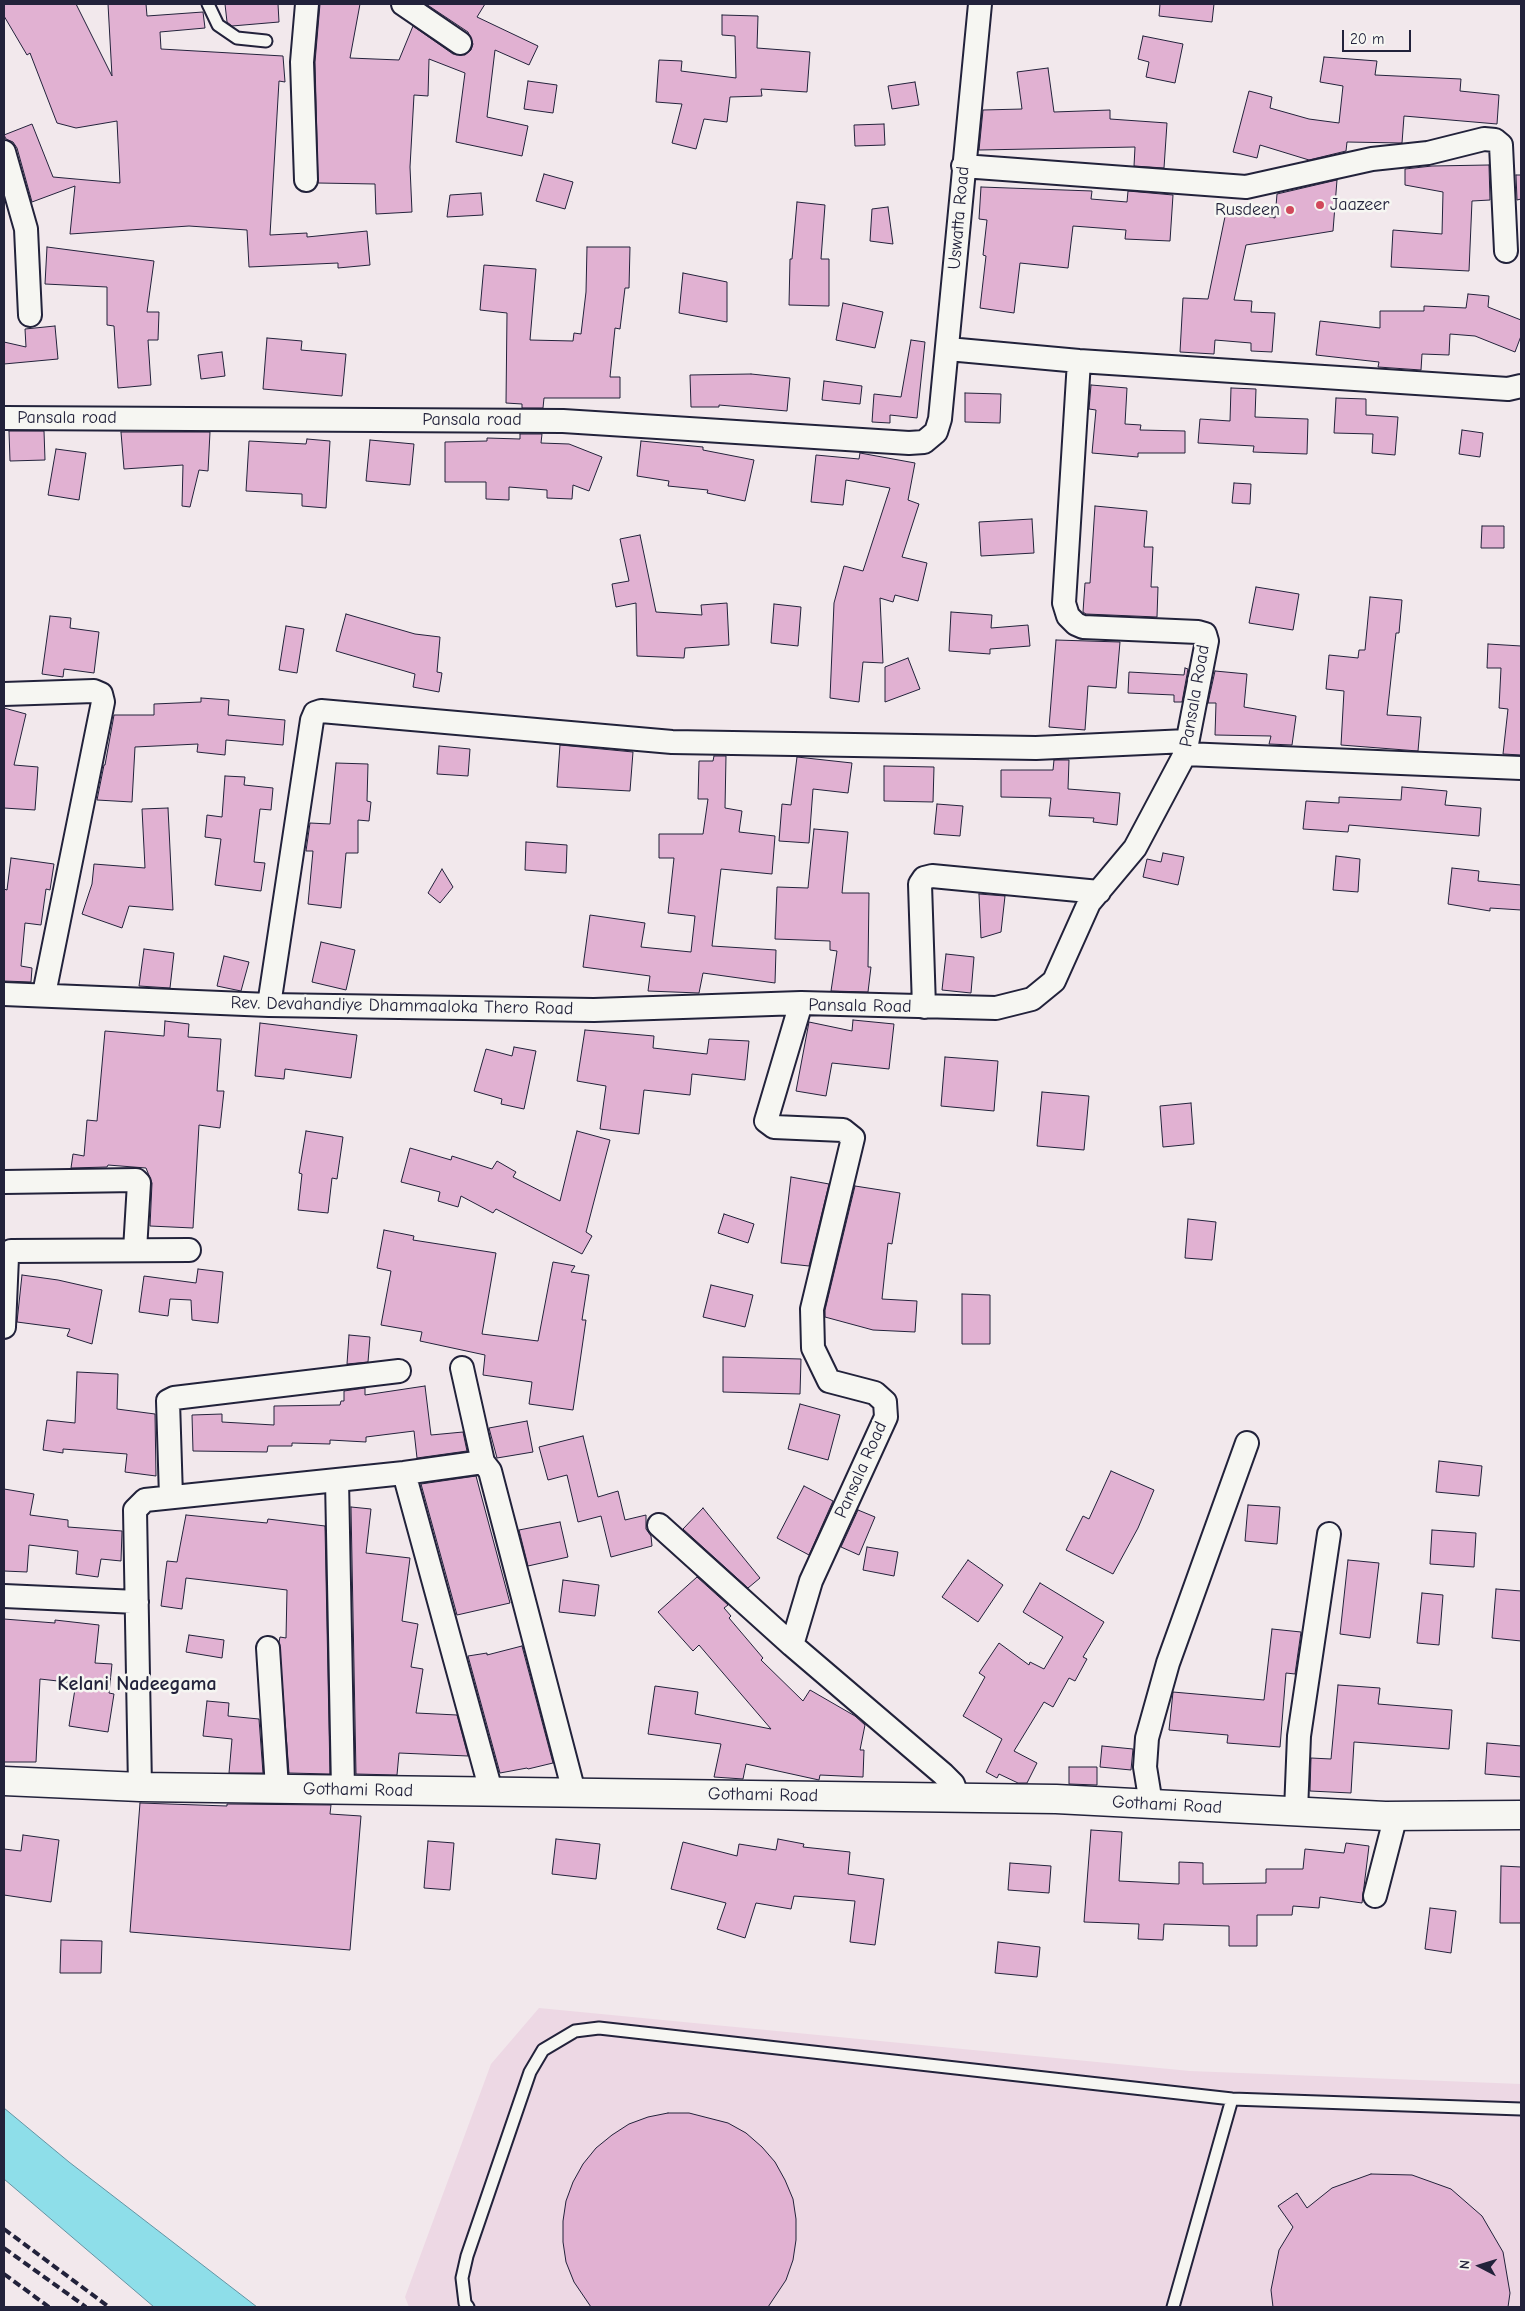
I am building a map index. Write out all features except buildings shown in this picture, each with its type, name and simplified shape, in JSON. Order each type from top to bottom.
[{"type":"street","points":[[306,180],[302,62],[307,4]]},
{"type":"street","points":[[403,4],[460,44]]},
{"type":"street","name":"Uswatta Road","points":[[936,432],[940,419],[948,349],[980,4]]},
{"type":"street","points":[[964,166],[1246,187],[1372,159],[1428,153],[1484,140],[1495,140],[1501,145],[1506,251]]},
{"type":"street","points":[[4,152],[26,229],[30,316]]},
{"type":"street","points":[[948,349],[1079,361],[1508,389],[1521,386]]},
{"type":"street","name":"Pansala Road","points":[[792,1645],[811,1581],[886,1417],[885,1402],[876,1394],[829,1381],[813,1348],[812,1309],[853,1138],[844,1130],[774,1127],[766,1121],[801,1003],[996,1008],[1032,999],[1054,981],[1089,903],[1136,848],[1186,748],[1207,641],[1205,634],[1198,632],[1083,627],[1076,624],[1068,616],[1064,602],[1079,361]]},
{"type":"street","name":"Pansala road","points":[[4,418],[563,421],[909,443],[924,442],[936,432]]},
{"type":"street","points":[[4,694],[94,691],[101,694],[103,702],[44,994]]},
{"type":"street","points":[[269,1005],[312,720],[315,713],[321,710],[672,742],[1036,748],[1186,748],[1521,768]]},
{"type":"street","points":[[924,1007],[920,884],[924,878],[932,876],[1099,892]]},
{"type":"street","name":"Rev. Devahandiye Dhammaaloka Thero Road","points":[[4,994],[44,994],[269,1005],[594,1010],[801,1003]]},
{"type":"street","points":[[4,1182],[136,1180],[139,1183],[135,1250]]},
{"type":"street","points":[[4,1327],[7,1257],[11,1251],[189,1250]]},
{"type":"street","points":[[462,1368],[483,1462],[490,1471],[574,1792]]},
{"type":"street","points":[[171,1497],[168,1401],[174,1398],[399,1371]]},
{"type":"street","points":[[1151,1804],[1146,1767],[1147,1738],[1168,1663],[1248,1443]]},
{"type":"street","points":[[140,1787],[135,1510],[145,1500],[404,1473],[483,1462]]},
{"type":"street","points":[[404,1473],[491,1791]]},
{"type":"street","points":[[337,1480],[343,1789]]},
{"type":"street","points":[[658,1525],[792,1645],[943,1774],[953,1784],[958,1797]]},
{"type":"street","points":[[1296,1811],[1299,1736],[1329,1534]]},
{"type":"street","points":[[4,1596],[137,1602]]},
{"type":"street","points":[[268,1648],[277,1788]]},
{"type":"street","name":"Gothami Road","points":[[4,1781],[140,1787],[1056,1799],[1396,1816],[1521,1815]]},
{"type":"street","points":[[1375,1896],[1396,1816]]},
{"type":"lane","points":[[208,4],[218,25],[237,38],[266,41]]},
{"type":"lane","points":[[468,2307],[465,2303],[462,2278],[467,2256],[530,2072],[544,2050],[575,2031],[599,2028],[1232,2099],[1521,2109]]},
{"type":"lane","points":[[1173,2307],[1232,2099]]},
{"type":"shaded area","points":[[539,2008],[1190,2071],[1521,2084],[1521,2307],[409,2307],[405,2297],[491,2064]]},
{"type":"water","points":[[4,2108],[69,2162],[257,2307],[154,2307],[4,2179]]},
{"type":"railway","points":[[4,2229],[109,2307]]},
{"type":"railway","points":[[4,2248],[86,2307]]},
{"type":"railway","points":[[4,2274],[49,2307]]},
{"type":"place","name":"Jaazeer","points":[[1320,205]]},
{"type":"place","name":"Rusdeen","points":[[1290,210]]},
{"type":"district","name":"Kelani Nadeegama","points":[[137,1684]]}]
